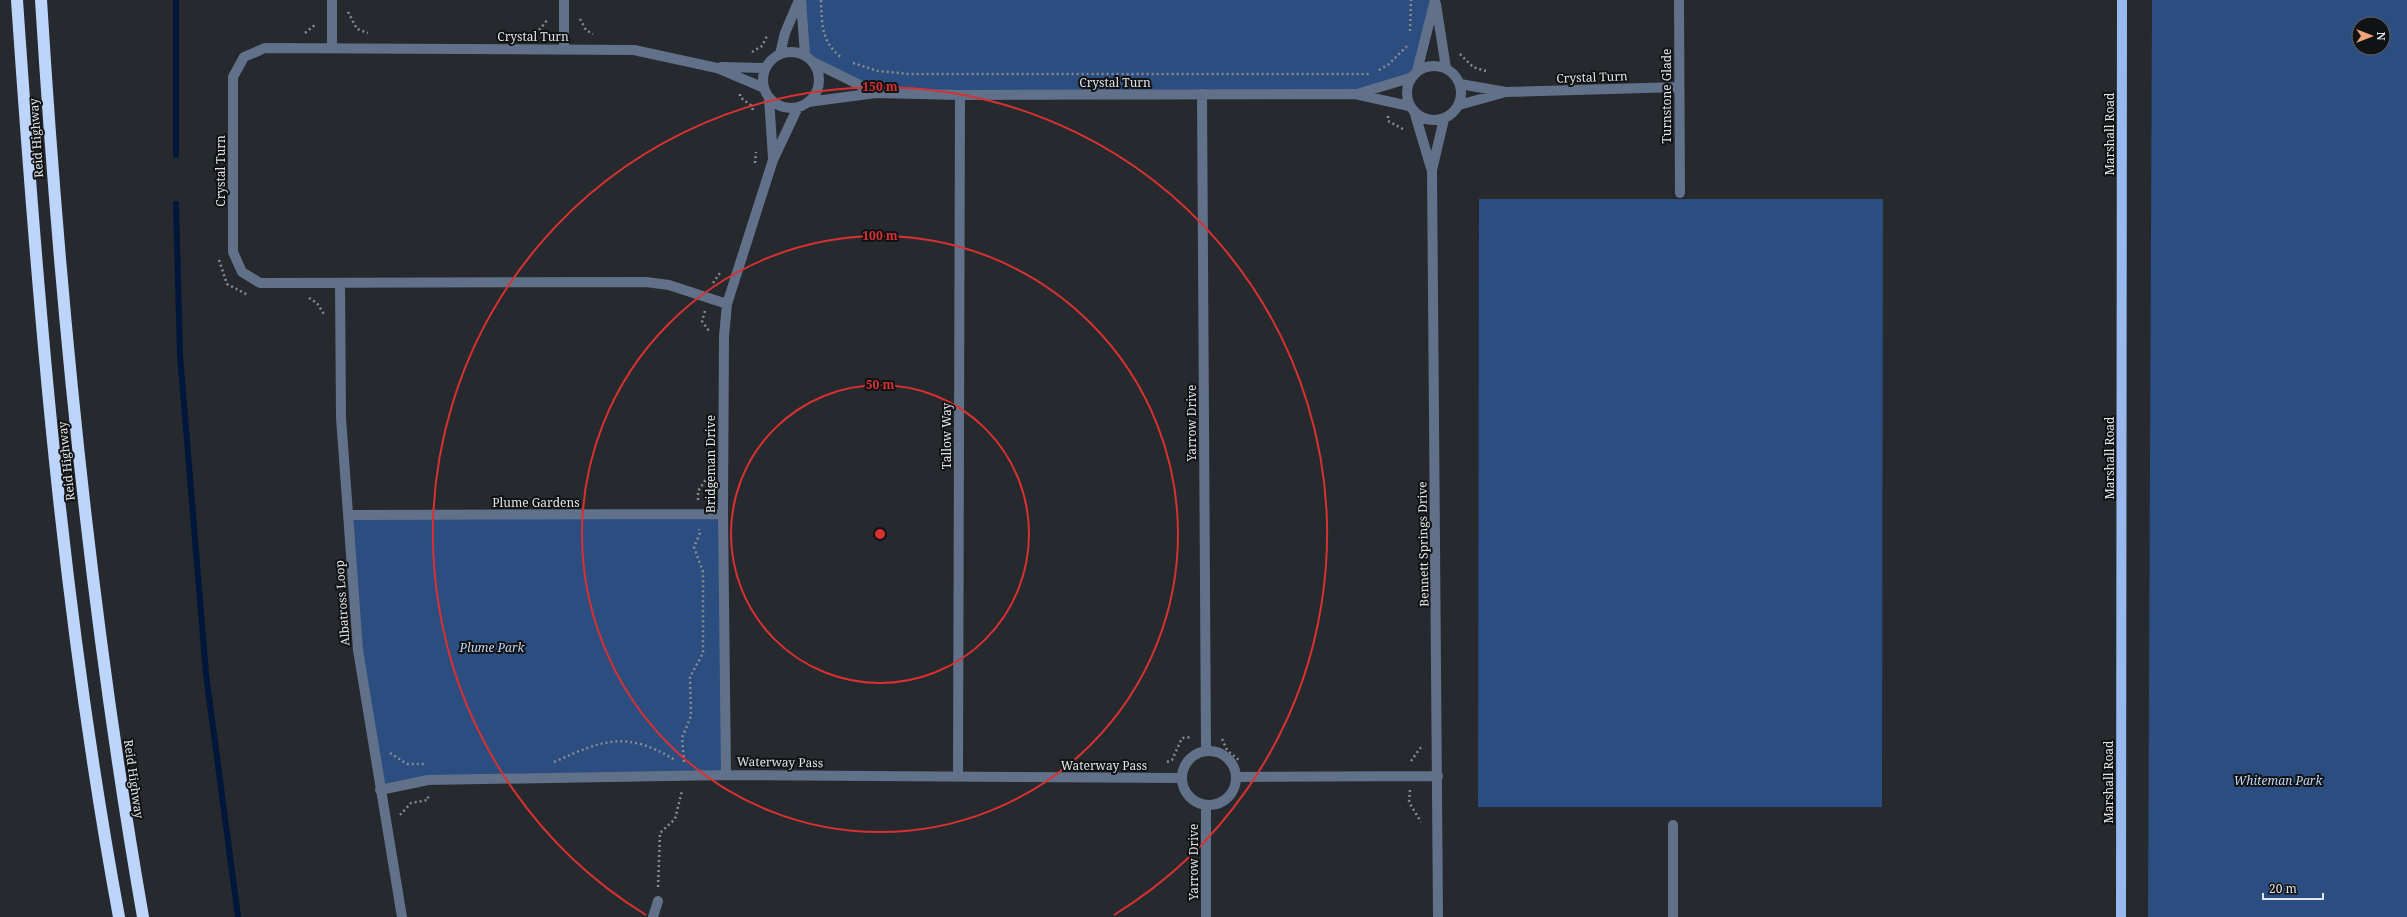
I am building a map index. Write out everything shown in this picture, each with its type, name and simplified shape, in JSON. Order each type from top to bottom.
[{"type":"highway","name":"Reid Highway","points":[[17,0],[35,249],[71,607],[106,847],[119,917]]},
{"type":"highway","name":"Reid Highway","points":[[41,0],[58,246],[94,605],[143,917]]},
{"type":"main road","name":"Marshall Road","points":[[2121,917],[2122,0]]},
{"type":"street","points":[[332,0],[332,48]]},
{"type":"street","points":[[564,0],[564,50]]},
{"type":"street","points":[[780,54],[785,33],[800,0]]},
{"type":"street","points":[[800,0],[805,55]]},
{"type":"street","points":[[1435,0],[1446,68]]},
{"type":"street","points":[[1414,75],[1435,65],[1446,68],[1454,74],[1460,84],[1462,95],[1459,105],[1452,114],[1444,119],[1433,121],[1412,110],[1407,97],[1435,0]]},
{"type":"street","name":"Turnstone Glade","points":[[1679,0],[1680,193]]},
{"type":"street","name":"Crystal Turn","points":[[718,68],[634,50],[265,48],[244,57],[233,77],[233,252],[242,272],[260,283],[646,282],[669,285],[727,304]]},
{"type":"street","points":[[773,160],[769,98],[764,88],[763,81],[765,68],[774,57],[780,54],[793,52],[805,55],[813,62],[876,93]]},
{"type":"street","points":[[769,98],[783,106],[798,107],[808,102],[818,88],[819,79],[813,62]]},
{"type":"street","points":[[718,68],[765,68]]},
{"type":"street","points":[[718,68],[764,88]]},
{"type":"street","name":"Crystal Turn","points":[[1355,94],[1414,75]]},
{"type":"street","name":"Crystal Turn","points":[[1460,84],[1506,92],[1679,87]]},
{"type":"street","name":"Crystal Turn","points":[[1459,105],[1506,92]]},
{"type":"street","name":"Crystal Turn","points":[[808,102],[876,93],[960,95],[1355,94],[1412,110]]},
{"type":"street","name":"Yarrow Drive","points":[[1202,94],[1206,751]]},
{"type":"street","name":"Tallow Way","points":[[958,777],[960,95]]},
{"type":"street","points":[[773,160],[798,107]]},
{"type":"street","name":"Bennett Springs Drive","points":[[1412,110],[1432,170]]},
{"type":"street","name":"Bennett Springs Drive","points":[[1438,917],[1432,170],[1444,119]]},
{"type":"street","name":"Bridgeman Drive","points":[[726,775],[723,514],[724,336],[727,304],[773,160]]},
{"type":"street","name":"Albatross Loop","points":[[340,283],[341,418],[358,650],[402,917]]},
{"type":"street","name":"Plume Gardens","points":[[348,515],[723,514]]},
{"type":"street","points":[[1206,751],[1215,751],[1230,761],[1236,777],[1231,795],[1215,806],[1206,806],[1196,803],[1188,797],[1183,788],[1181,778],[1183,768],[1188,760],[1196,754],[1206,751]]},
{"type":"street","name":"Waterway Pass","points":[[380,790],[428,780],[685,777],[726,775],[1181,778]]},
{"type":"street","points":[[1236,777],[1438,776]]},
{"type":"street","name":"Yarrow Drive","points":[[1206,806],[1206,917]]},
{"type":"street","points":[[1672,825],[1673,917]]},
{"type":"street","points":[[653,917],[658,901]]},
{"type":"path","points":[[821,0],[823,33],[834,52],[842,58],[863,67],[902,74],[1369,74],[1376,72],[1389,64],[1404,50],[1409,41]]},
{"type":"path","points":[[1410,37],[1411,0]]},
{"type":"path","points":[[304,34],[316,26],[318,19]]},
{"type":"path","points":[[1459,50],[1461,57],[1473,67],[1496,75]]},
{"type":"path","points":[[1388,121],[1410,134]]},
{"type":"path","points":[[219,254],[219,262],[227,284],[241,293],[254,296]]},
{"type":"path","points":[[307,297],[317,303],[324,315],[325,321]]},
{"type":"path","points":[[553,763],[595,744],[614,740],[633,742],[658,749],[684,766],[682,738],[691,716],[690,677],[703,653],[703,572],[694,547],[700,533]]},
{"type":"path","points":[[1222,738],[1227,750],[1243,762]]},
{"type":"path","points":[[1404,764],[1410,762],[1422,746],[1423,740]]},
{"type":"path","points":[[390,754],[407,764],[428,764]]},
{"type":"path","points":[[658,901],[660,833],[675,819],[685,777]]},
{"type":"green space","points":[[801,0],[1435,0],[1417,71],[1410,78],[1355,94],[876,93],[813,62],[805,55]]},
{"type":"green space","name":"Whiteman Park","points":[[2152,0],[2407,0],[2407,917],[2148,917]]},
{"type":"green space","points":[[1479,199],[1883,199],[1882,807],[1478,807]]},
{"type":"green space","name":"Plume Park","points":[[723,514],[726,775],[428,780],[380,790],[374,756],[348,515]]},
{"type":"waterway","points":[[176,0],[176,155]]},
{"type":"waterway","points":[[176,204],[180,355],[206,674],[238,917]]}]
